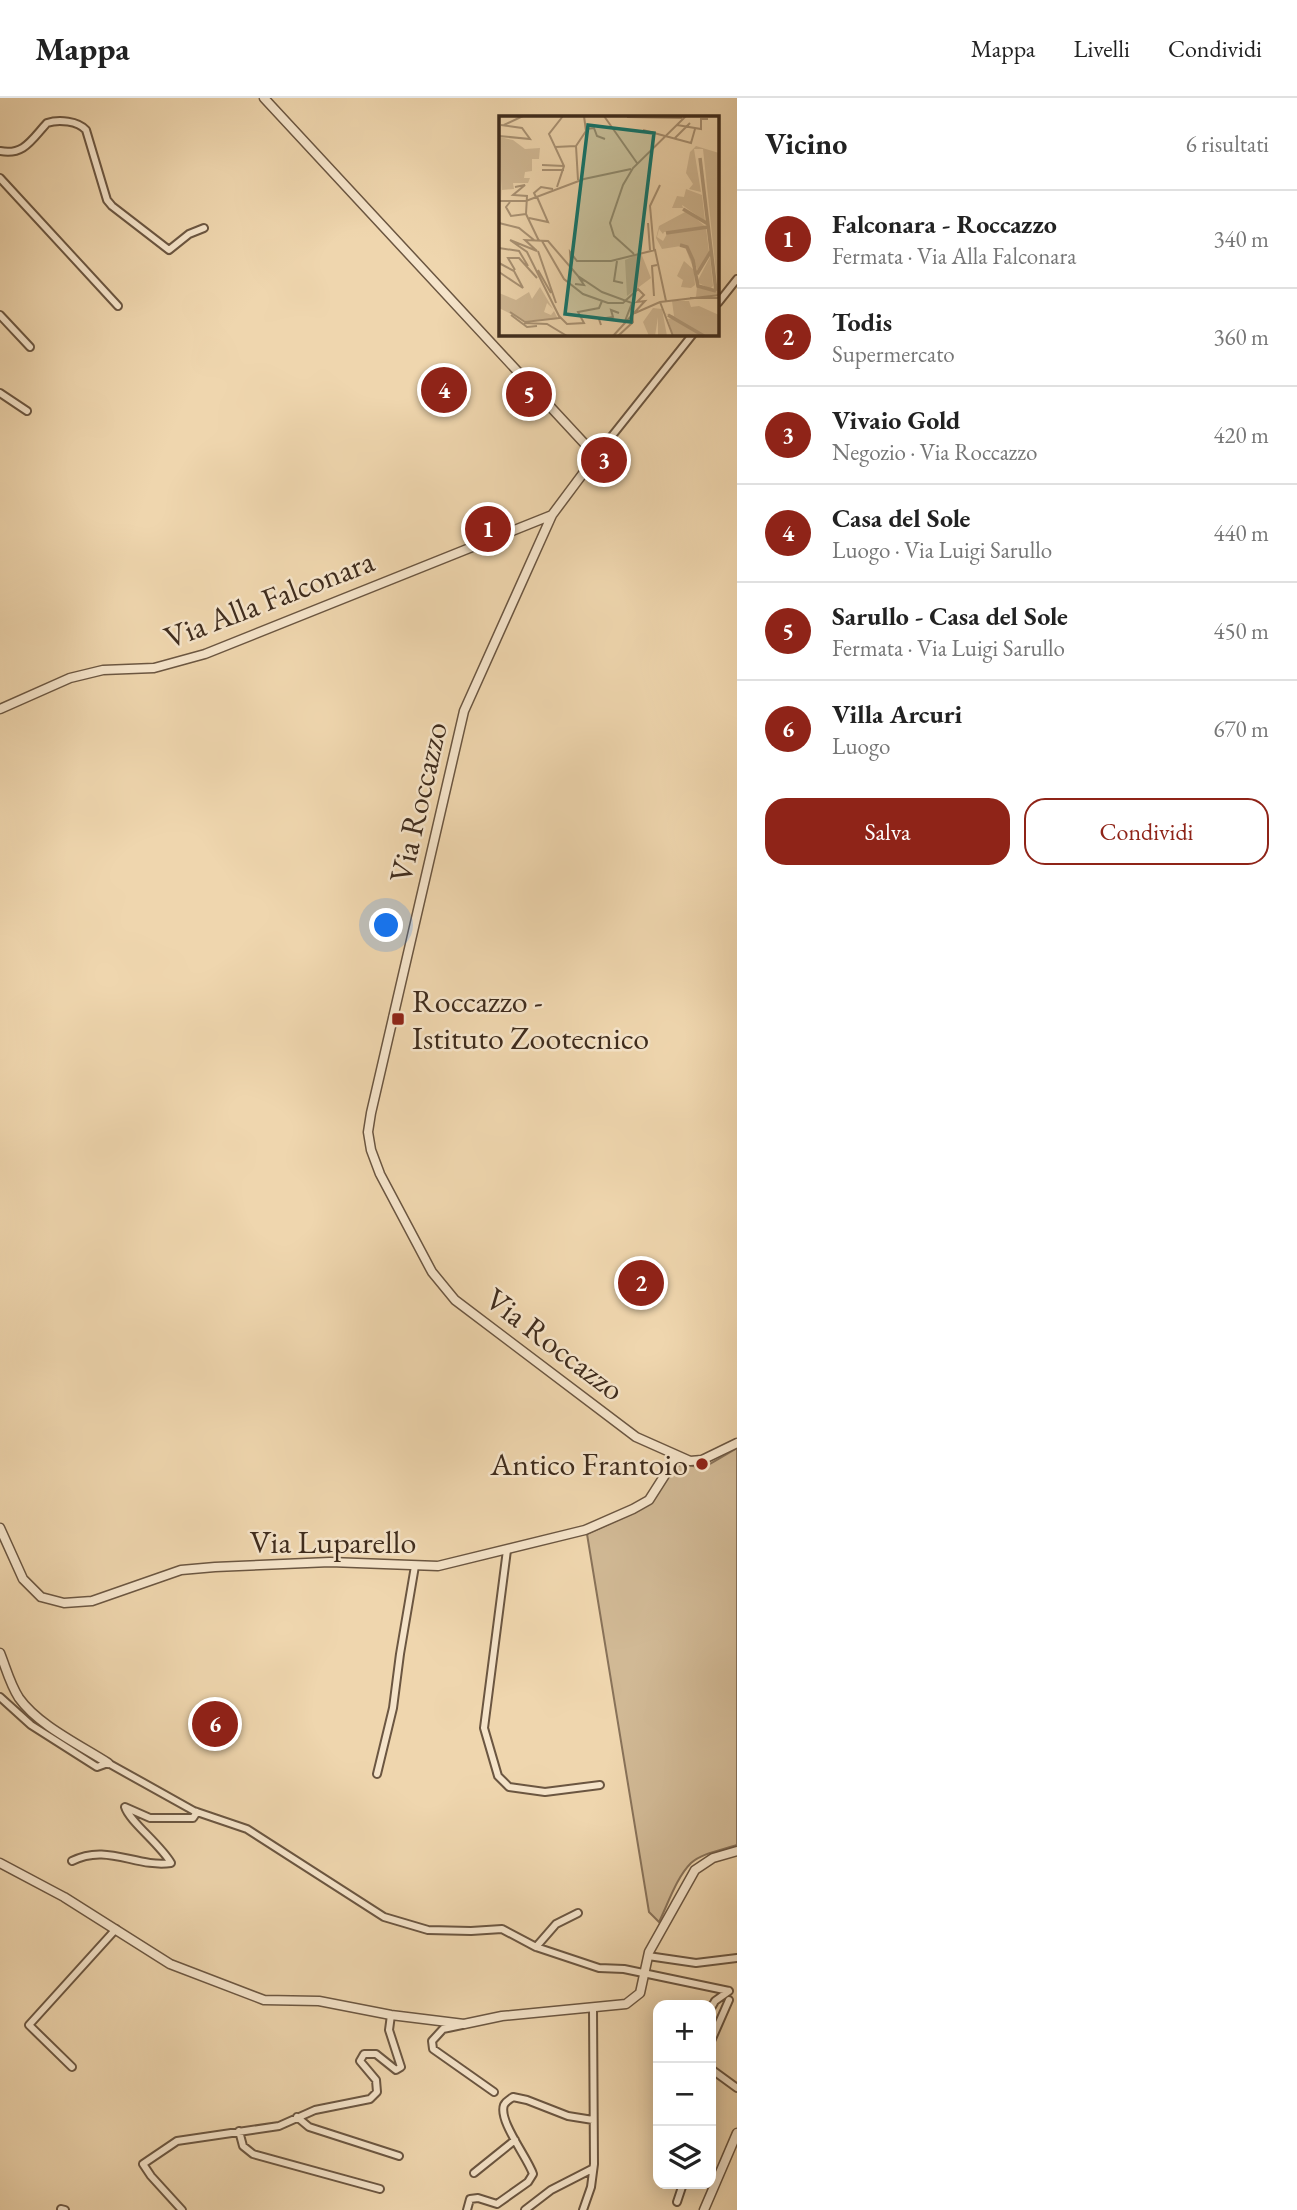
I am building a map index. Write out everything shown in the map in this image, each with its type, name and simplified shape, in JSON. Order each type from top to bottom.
[{"type":"street","points":[[264,98],[596,456]]},
{"type":"street","points":[[0,150],[19,152],[47,123],[53,121],[76,124],[86,131],[107,200],[112,206],[169,250],[189,234],[204,228]]},
{"type":"street","points":[[0,178],[118,306]]},
{"type":"street","points":[[720,300],[737,279]]},
{"type":"street","points":[[0,315],[30,347]]},
{"type":"street","name":"Via Roccazzo","points":[[677,1456],[636,1437],[455,1300],[442,1287],[380,1174],[368,1132],[464,711],[552,515],[690,336]]},
{"type":"street","points":[[0,393],[27,411]]},
{"type":"street","name":"Via Alla Falconara","points":[[0,709],[70,678],[103,670],[154,668],[205,654],[552,515]]},
{"type":"street","points":[[677,1456],[690,1461],[702,1460],[737,1443]]},
{"type":"street","name":"Via Luparello","points":[[0,1528],[23,1579],[41,1597],[64,1604],[92,1601],[181,1570],[330,1563],[438,1566],[585,1530],[633,1509],[649,1500],[677,1456]]},
{"type":"street","points":[[508,1550],[484,1728],[498,1776],[509,1787],[545,1792],[600,1785]]},
{"type":"street","points":[[377,1774],[393,1708],[415,1566]]},
{"type":"street","points":[[0,1653],[12,1685],[33,1714],[108,1763],[197,1812],[247,1829],[384,1917],[428,1930],[502,1929],[536,1947],[598,1968],[624,1969],[729,1991],[716,2000]]},
{"type":"street","points":[[0,1696],[31,1725],[78,1756],[97,1767],[108,1763]]},
{"type":"street","points":[[72,1861],[92,1853],[158,1864],[171,1863],[154,1839],[127,1814],[125,1807],[150,1818],[193,1818],[197,1812]]},
{"type":"street","points":[[494,2092],[433,2049],[432,2041],[443,2029],[502,2016],[626,2004],[640,1993],[648,1956],[657,1934],[695,1870],[713,1858],[737,1851]]},
{"type":"street","points":[[0,1863],[64,1897],[170,1965],[264,2000],[318,2001],[391,2015],[464,2024]]},
{"type":"street","points":[[536,1947],[556,1924],[578,1913]]},
{"type":"street","points":[[72,2067],[29,2025],[116,1929]]},
{"type":"street","points":[[648,1956],[696,1963],[737,1958]]},
{"type":"street","points":[[716,2029],[729,2000]]},
{"type":"street","points":[[583,2210],[591,2187],[592,2169],[593,2009]]},
{"type":"street","points":[[182,2210],[143,2164],[177,2141],[279,2126],[315,2110],[370,2099],[377,2092],[376,2080],[360,2061],[364,2054],[376,2054],[396,2070],[401,2067],[389,2030],[391,2015]]},
{"type":"street","points":[[716,2072],[737,2088]]},
{"type":"street","points":[[467,2210],[470,2199],[478,2198],[497,2204],[528,2182],[533,2174],[506,2119],[503,2107],[513,2097],[568,2116],[593,2120]]},
{"type":"street","points":[[297,2117],[309,2126],[400,2156]]},
{"type":"street","points":[[239,2131],[243,2146],[253,2154],[380,2189]]},
{"type":"street","points":[[704,2210],[737,2133]]},
{"type":"street","points":[[474,2173],[515,2140]]},
{"type":"street","points":[[525,2210],[551,2190],[592,2169]]},
{"type":"street","points":[[677,2202],[681,2189]]},
{"type":"shaded area","points":[[737,1448],[737,1845],[706,1854],[691,1863],[677,1884],[659,1922],[649,1912],[587,1534],[633,1513],[654,1499],[674,1468],[682,1464],[698,1467],[708,1465]]},
{"type":"place","name":"Casa del Sole","points":[[444,390]]},
{"type":"place","name":"Sarullo - Casa del Sole","points":[[529,394]]},
{"type":"place","name":"Vivaio Gold","points":[[604,460]]},
{"type":"place","name":"Falconara - Roccazzo","points":[[488,529]]},
{"type":"place","name":"Roccazzo - Istituto Zootecnico","points":[[398,1019]]},
{"type":"place","name":"Todis","points":[[641,1283]]},
{"type":"place","name":"Antico Frantoio","points":[[702,1464]]},
{"type":"place","name":"Villa Arcuri","points":[[215,1724]]}]
